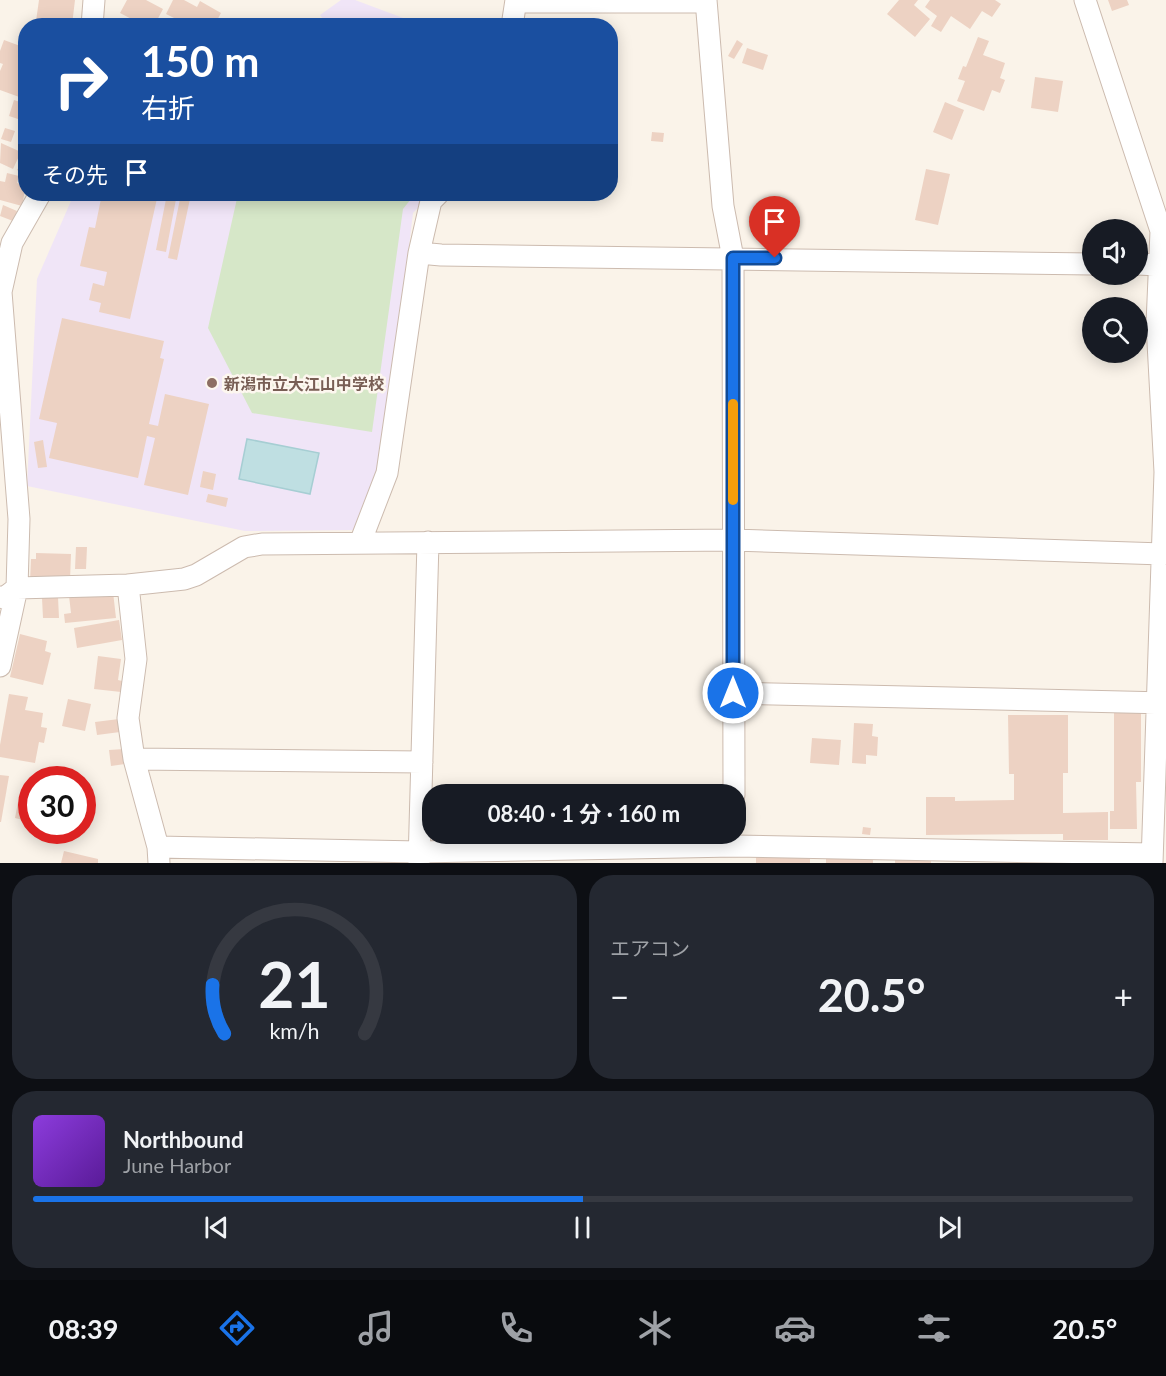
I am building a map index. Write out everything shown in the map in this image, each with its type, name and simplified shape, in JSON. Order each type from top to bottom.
[{"type":"street","points":[[128,585],[136,659],[128,718],[134,759],[158,855],[419,857],[734,848],[1152,858],[1161,703],[1166,472],[1161,324],[1161,231],[1085,0]]},
{"type":"street","points":[[513,18],[516,1],[706,1],[723,206],[733,258],[734,784]]},
{"type":"street","points":[[0,666],[19,519],[2,292],[12,243],[35,201]]},
{"type":"street","points":[[360,543],[387,473],[419,253],[431,201]]},
{"type":"street","points":[[419,253],[1082,264]]},
{"type":"street","points":[[1148,264],[1160,265]]},
{"type":"street","points":[[8,593],[184,579],[196,575],[244,547],[262,544],[733,540],[1163,554]]},
{"type":"street","points":[[419,857],[428,542]]},
{"type":"street","points":[[733,693],[1161,703]]},
{"type":"street","points":[[134,759],[422,762]]},
{"type":"shaded area","points":[[341,0],[355,0],[403,18],[322,18],[320,15]]},
{"type":"shaded area","name":"新潟市立大江山中学校","points":[[71,201],[424,201],[413,213],[380,489],[360,530],[245,531],[27,486],[37,279]]},
{"type":"green space","points":[[236,201],[409,201],[403,209],[372,432],[252,413],[208,328]]},
{"type":"water","points":[[247,439],[319,453],[310,494],[239,479]]},
{"type":"building","points":[[39,0],[75,0],[73,18],[36,18]]},
{"type":"building","points":[[127,0],[146,0],[163,9],[158,18],[130,18],[120,13]]},
{"type":"building","points":[[173,0],[184,0],[197,7],[200,1],[221,13],[218,18],[174,18],[166,14]]},
{"type":"building","points":[[899,0],[918,0],[914,5],[930,19],[915,37],[887,14]]},
{"type":"building","points":[[930,0],[995,0],[1001,4],[992,17],[982,11],[970,29],[951,16],[941,32],[931,26],[937,16],[925,7]]},
{"type":"building","points":[[1108,0],[1127,0],[1129,5],[1112,11]]},
{"type":"building","points":[[978,37],[989,41],[983,55],[1005,63],[1000,78],[1005,80],[1000,93],[992,90],[984,111],[957,101],[965,81],[958,79],[963,66],[966,67]]},
{"type":"building","points":[[4,40],[18,45],[18,97],[0,90],[0,71],[3,64],[0,63],[0,51]]},
{"type":"building","points":[[737,40],[743,44],[734,59],[728,56]]},
{"type":"building","points":[[747,48],[768,55],[763,70],[742,63]]},
{"type":"building","points":[[1035,77],[1063,81],[1058,112],[1031,108]]},
{"type":"building","points":[[14,100],[18,101],[18,119],[9,116]]},
{"type":"building","points":[[945,102],[964,110],[952,140],[933,132]]},
{"type":"building","points":[[5,128],[15,131],[11,142],[1,139]]},
{"type":"building","points":[[652,132],[664,133],[663,142],[651,141]]},
{"type":"building","points":[[1,143],[18,151],[18,158],[13,169],[0,163]]},
{"type":"building","points":[[926,169],[950,174],[938,225],[915,220]]},
{"type":"building","points":[[7,173],[18,176],[18,201],[23,201],[22,206],[0,200],[0,181],[5,182]]},
{"type":"building","points":[[101,201],[156,201],[130,319],[99,312],[101,303],[89,300],[93,283],[104,286],[107,272],[80,266],[89,227],[95,228]]},
{"type":"building","points":[[166,201],[176,201],[166,252],[156,250]]},
{"type":"building","points":[[180,201],[190,201],[177,260],[168,258]]},
{"type":"building","points":[[3,205],[17,211],[13,221],[0,216]]},
{"type":"building","points":[[62,318],[164,341],[160,358],[164,359],[149,424],[158,426],[165,394],[209,404],[188,495],[144,485],[155,438],[147,436],[138,478],[49,458],[57,423],[39,419]]},
{"type":"building","points":[[43,440],[47,467],[38,468],[34,442]]},
{"type":"building","points":[[203,471],[216,474],[213,490],[200,487]]},
{"type":"building","points":[[208,494],[228,498],[226,507],[206,502]]},
{"type":"building","points":[[76,547],[87,547],[86,569],[75,569]]},
{"type":"building","points":[[36,553],[71,554],[70,580],[30,582],[31,559],[36,559]]},
{"type":"building","points":[[113,592],[116,618],[65,623],[64,614],[71,613],[69,596]]},
{"type":"building","points":[[58,597],[59,618],[43,618],[42,598]]},
{"type":"building","points":[[119,620],[122,640],[77,648],[74,628]]},
{"type":"building","points":[[20,634],[47,641],[45,651],[51,653],[43,685],[10,677]]},
{"type":"building","points":[[98,656],[121,659],[118,680],[122,681],[121,692],[94,689]]},
{"type":"building","points":[[9,694],[28,697],[25,710],[43,713],[41,727],[47,728],[44,743],[39,742],[35,763],[0,757]]},
{"type":"building","points":[[68,699],[91,704],[85,731],[62,726]]},
{"type":"building","points":[[1114,706],[1141,706],[1141,782],[1136,782],[1137,829],[1110,829],[1110,811],[1114,811]]},
{"type":"building","points":[[1008,715],[1068,715],[1068,773],[1063,773],[1063,813],[1108,812],[1108,840],[1063,840],[1063,834],[926,835],[926,797],[955,797],[955,801],[1014,800],[1014,774],[1009,774]]},
{"type":"building","points":[[119,719],[120,732],[97,735],[95,722]]},
{"type":"building","points":[[854,723],[873,724],[872,736],[878,737],[877,756],[866,755],[866,764],[852,763]]},
{"type":"building","points":[[812,738],[841,740],[839,765],[810,763]]},
{"type":"building","points":[[124,749],[125,764],[111,766],[109,750]]},
{"type":"building","points":[[0,775],[9,776],[1,822],[0,822]]},
{"type":"building","points":[[18,802],[18,819],[15,818]]},
{"type":"building","points":[[863,827],[871,828],[870,835],[862,834]]},
{"type":"building","points":[[64,851],[98,859],[98,863],[61,863]]},
{"type":"building","points":[[756,856],[810,857],[810,863],[756,863]]},
{"type":"building","points":[[826,856],[873,857],[873,863],[826,863]]},
{"type":"building","points":[[931,859],[931,863],[895,863],[895,860]]},
{"type":"slow traffic","points":[[733,404],[733,500]]},
{"type":"place","name":"新潟市立大江山中学校","points":[[212,383]]},
{"type":"route","points":[[733,693],[733,258],[775,258]]}]
